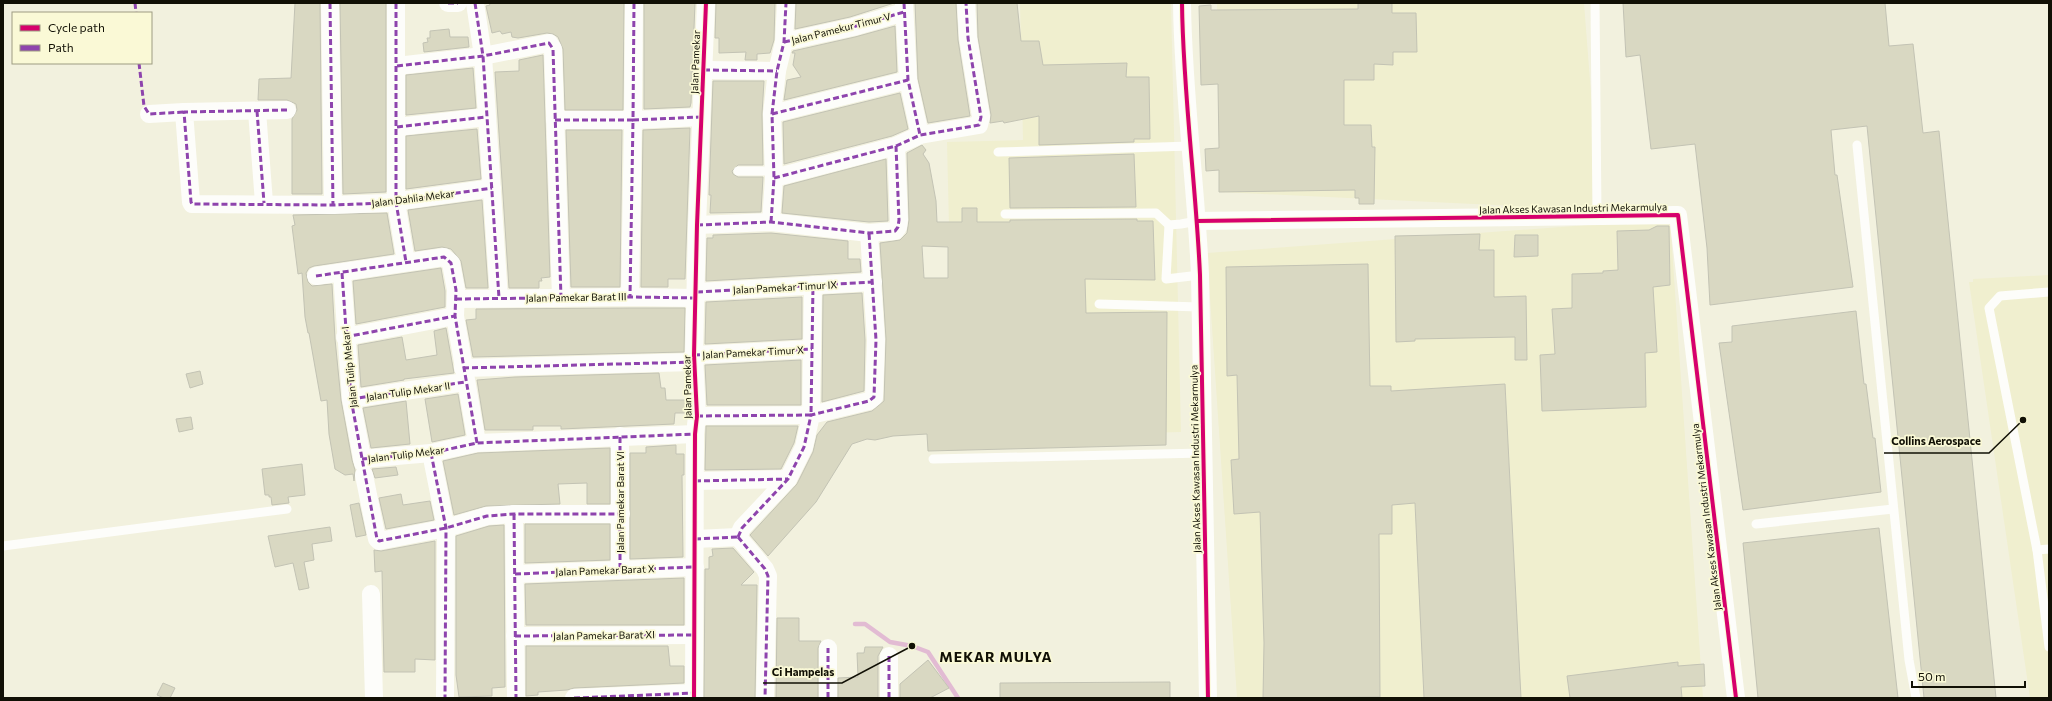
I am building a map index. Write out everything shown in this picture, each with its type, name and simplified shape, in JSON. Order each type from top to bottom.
[{"type":"street","points":[[330,3],[334,205]]},
{"type":"street","points":[[396,3],[396,202],[406,262]]},
{"type":"street","points":[[448,3],[458,3]]},
{"type":"street","points":[[475,3],[483,56],[499,298]]},
{"type":"street","points":[[630,297],[634,3]]},
{"type":"street","name":"Jalan Pamekar","points":[[694,696],[693,635],[695,567],[695,434],[697,416],[695,359],[697,225],[706,3]]},
{"type":"street","points":[[784,42],[786,3]]},
{"type":"street","points":[[774,175],[896,146],[920,135],[976,127],[981,122],[968,38],[966,3]]},
{"type":"street","name":"Jalan Akses Kawasan Industri Mekarmulya","points":[[1182,3],[1182,50],[1191,146],[1200,275],[1208,698]]},
{"type":"street","points":[[904,7],[908,80],[920,135]]},
{"type":"street","name":"Jalan Pamekur Timur V","points":[[770,222],[774,175],[772,114],[777,71],[784,42],[853,27],[904,7]]},
{"type":"street","points":[[397,66],[483,56],[549,43],[552,46],[561,298]]},
{"type":"street","points":[[704,70],[777,71]]},
{"type":"street","points":[[772,114],[908,80]]},
{"type":"street","points":[[149,114],[287,110]]},
{"type":"street","points":[[257,111],[264,203]]},
{"type":"street","name":"Jalan Dahlia Mekar","points":[[184,112],[190,199],[192,204],[264,203],[334,205],[396,202],[492,188]]},
{"type":"street","points":[[397,127],[486,116]]},
{"type":"street","points":[[555,120],[633,120],[701,116]]},
{"type":"street","points":[[697,225],[770,222],[869,233],[895,230],[898,227],[896,146]]},
{"type":"street","name":"Jalan Akses Kawasan Industri Mekarmulya","points":[[1197,221],[1678,215],[1736,698]]},
{"type":"street","points":[[697,416],[811,415],[869,401],[874,397],[876,340],[869,233]]},
{"type":"street","points":[[316,276],[444,257],[448,259],[451,263],[464,375],[477,443]]},
{"type":"street","name":"Jalan Tulip Mekar I","points":[[342,273],[345,337],[351,399],[363,466]]},
{"type":"street","name":"Jalan Pamekar Timur IX","points":[[696,295],[873,282]]},
{"type":"street","points":[[738,537],[742,528],[788,479],[804,447],[811,415],[813,286]]},
{"type":"street","name":"Jalan Pamekar Barat III","points":[[345,337],[455,307],[499,298],[696,295]]},
{"type":"street","name":"Jalan Pamekar Timur X","points":[[464,375],[695,359],[812,349]]},
{"type":"street","name":"Jalan Tulip Mekar II","points":[[351,399],[464,375]]},
{"type":"street","name":"Jalan Tulip Mekar","points":[[446,528],[379,541],[377,540],[363,466],[477,443],[695,434]]},
{"type":"street","name":"Jalan Pamekar Barat VI","points":[[620,436],[620,569]]},
{"type":"street","points":[[431,453],[446,528],[445,698]]},
{"type":"street","points":[[695,481],[788,479]]},
{"type":"street","points":[[514,514],[516,698]]},
{"type":"street","points":[[446,528],[487,516],[514,514],[621,514]]},
{"type":"street","points":[[695,539],[738,537]]},
{"type":"street","points":[[738,537],[765,569],[768,576],[765,698]]},
{"type":"street","name":"Jalan Pamekar Barat X","points":[[515,574],[695,567]]},
{"type":"street","points":[[371,594],[374,698]]},
{"type":"street","name":"Jalan Pamekar Barat XI","points":[[516,636],[693,635]]},
{"type":"street","points":[[828,648],[828,698]]},
{"type":"street","points":[[889,656],[889,698]]},
{"type":"street","points":[[574,698],[694,696]]},
{"type":"lane","points":[[1595,3],[1597,216]]},
{"type":"lane","points":[[1857,145],[1909,660],[1916,698]]},
{"type":"lane","points":[[998,152],[1191,146]]},
{"type":"lane","points":[[738,171],[774,175]]},
{"type":"lane","points":[[1005,214],[1156,213],[1169,224],[1197,221]]},
{"type":"lane","points":[[1169,224],[1166,279],[1200,275]]},
{"type":"lane","points":[[2049,292],[2000,296],[1989,308],[2037,550],[2049,646]]},
{"type":"lane","points":[[1099,304],[1200,308]]},
{"type":"lane","points":[[933,459],[1203,453]]},
{"type":"lane","points":[[3,546],[287,509]]},
{"type":"lane","points":[[1756,524],[1893,510]]},
{"type":"lane","points":[[2037,550],[2049,549]]},
{"type":"shaded area","points":[[1020,3],[1171,3],[1181,432],[954,438],[947,142],[1023,140]]},
{"type":"shaded area","points":[[1217,3],[1584,3],[1600,210],[1221,192]]},
{"type":"shaded area","points":[[1670,219],[1703,698],[1237,698],[1207,253]]},
{"type":"shaded area","points":[[2049,275],[2049,698],[2030,698],[1969,282],[1973,282],[1973,279]]},
{"type":"building","points":[[295,3],[320,3],[322,194],[292,194],[292,119],[297,110],[296,104],[287,100],[258,100],[259,79],[291,78]]},
{"type":"building","points":[[340,3],[386,3],[386,192],[343,194]]},
{"type":"building","points":[[489,3],[624,3],[623,110],[565,110],[563,49],[558,37],[547,33],[518,38],[512,37],[511,32],[502,34],[500,31],[492,33],[486,6],[490,5]]},
{"type":"building","points":[[644,3],[695,3],[690,107],[644,109]]},
{"type":"building","points":[[716,3],[775,3],[774,40],[770,53],[757,54],[757,60],[745,60],[746,52],[719,53],[719,38],[715,38]]},
{"type":"building","points":[[796,3],[894,3],[850,17],[795,29]]},
{"type":"building","points":[[915,3],[956,3],[958,40],[970,116],[928,123],[918,79]]},
{"type":"building","points":[[977,3],[1017,3],[1021,41],[1039,41],[1043,65],[1127,63],[1126,77],[1149,77],[1150,139],[1134,139],[1134,142],[1039,145],[1039,116],[1004,123],[1003,121],[990,123],[991,115],[978,37]]},
{"type":"building","points":[[1358,3],[1392,3],[1392,13],[1416,13],[1417,52],[1393,52],[1393,65],[1374,64],[1374,80],[1344,80],[1344,125],[1371,125],[1372,147],[1375,147],[1374,204],[1359,204],[1359,198],[1355,198],[1355,190],[1219,192],[1219,170],[1206,171],[1205,149],[1219,148],[1218,84],[1201,85],[1199,6],[1211,5],[1211,10],[1358,9]]},
{"type":"building","points":[[1623,3],[1885,3],[1889,46],[1913,44],[1923,133],[1939,131],[1996,698],[1924,698],[1867,126],[1831,130],[1835,175],[1837,175],[1853,287],[1710,305],[1707,248],[1695,144],[1651,149],[1640,55],[1626,57]]},
{"type":"building","points":[[895,26],[897,72],[784,100],[787,80],[801,77],[793,65],[795,53],[792,53],[793,51]]},
{"type":"building","points":[[449,29],[450,37],[468,37],[469,47],[424,52],[423,43],[428,42],[427,38],[430,38],[430,31]]},
{"type":"building","points":[[543,55],[550,277],[541,278],[542,281],[539,281],[539,288],[509,288],[495,72],[519,71],[519,60]]},
{"type":"building","points":[[473,68],[476,108],[406,115],[406,75]]},
{"type":"building","points":[[713,81],[764,81],[762,114],[763,165],[738,165],[732,171],[733,174],[738,177],[763,177],[761,212],[710,213],[711,195],[709,195]]},
{"type":"building","points":[[900,93],[908,129],[892,136],[784,164],[783,122]]},
{"type":"building","points":[[690,128],[685,279],[668,279],[668,287],[641,287],[643,130]]},
{"type":"building","points":[[477,129],[481,179],[406,189],[406,136]]},
{"type":"building","points":[[566,130],[622,130],[620,287],[571,287]]},
{"type":"building","points":[[922,145],[926,150],[923,154],[929,163],[936,201],[937,222],[962,222],[962,208],[977,208],[977,222],[1010,222],[1010,220],[1137,219],[1137,221],[1153,221],[1155,280],[1085,279],[1086,313],[1167,312],[1166,445],[928,451],[927,434],[893,436],[875,440],[867,439],[852,444],[816,502],[768,556],[750,535],[797,484],[813,452],[817,435],[827,422],[872,411],[884,401],[886,339],[880,243],[900,240],[907,233],[909,220],[907,153]],"holes":[[[922,246],[948,247],[948,278],[924,278]]]},
{"type":"building","points":[[1134,154],[1136,207],[1010,208],[1009,158]]},
{"type":"building","points":[[886,159],[888,221],[869,222],[782,213],[784,186]]},
{"type":"building","points":[[482,200],[488,288],[466,288],[461,261],[451,249],[442,247],[415,251],[408,210]]},
{"type":"building","points":[[387,213],[394,254],[314,266],[309,268],[306,273],[308,282],[312,286],[332,284],[335,339],[341,400],[355,470],[354,481],[353,474],[345,475],[335,469],[329,434],[327,400],[321,401],[305,317],[302,273],[298,274],[292,226],[295,225],[293,215]]},
{"type":"building","points":[[1657,226],[1669,226],[1670,285],[1653,287],[1657,352],[1645,353],[1646,407],[1542,411],[1540,355],[1555,354],[1552,309],[1572,308],[1572,274],[1603,273],[1603,271],[1618,270],[1617,231],[1649,230]]},
{"type":"building","points":[[771,233],[848,241],[848,259],[860,259],[861,272],[706,281],[707,238],[713,238],[713,235]]},
{"type":"building","points":[[1480,234],[1479,250],[1494,250],[1494,297],[1526,296],[1527,360],[1515,360],[1515,337],[1415,339],[1415,341],[1396,342],[1395,236]]},
{"type":"building","points":[[1515,235],[1538,235],[1538,256],[1514,257]]},
{"type":"building","points":[[1368,264],[1370,386],[1391,386],[1391,391],[1505,384],[1521,698],[1424,698],[1415,503],[1392,505],[1392,534],[1379,534],[1380,697],[1263,698],[1264,643],[1260,512],[1234,514],[1231,460],[1239,459],[1237,375],[1227,376],[1226,267]]},
{"type":"building","points":[[441,268],[445,291],[445,307],[356,324],[353,281]]},
{"type":"building","points":[[862,293],[865,340],[864,391],[822,402],[823,295]]},
{"type":"building","points":[[802,297],[802,339],[705,344],[706,302]]},
{"type":"building","points":[[685,308],[684,352],[473,357],[466,320],[476,319],[476,309]]},
{"type":"building","points":[[1856,311],[1864,384],[1866,384],[1873,438],[1875,438],[1881,492],[1743,510],[1719,343],[1732,342],[1732,326]]},
{"type":"building","points":[[446,328],[454,373],[404,379],[361,387],[358,345],[402,337],[406,360],[437,355],[434,331]]},
{"type":"building","points":[[801,360],[801,405],[707,405],[705,365]]},
{"type":"building","points":[[200,371],[203,384],[190,388],[186,374]]},
{"type":"building","points":[[659,373],[661,388],[665,388],[666,400],[686,400],[686,413],[675,413],[674,424],[561,429],[561,426],[533,426],[533,430],[485,430],[477,380],[515,377]]},
{"type":"building","points":[[458,394],[465,435],[432,442],[425,399]]},
{"type":"building","points":[[406,401],[410,444],[371,448],[363,408]]},
{"type":"building","points":[[191,417],[193,429],[179,432],[176,419]]},
{"type":"building","points":[[706,426],[798,426],[794,443],[781,469],[705,470]]},
{"type":"building","points":[[676,445],[676,454],[684,454],[684,475],[682,475],[683,557],[630,559],[630,453],[646,453],[646,447]]},
{"type":"building","points":[[610,448],[610,504],[587,504],[587,483],[558,484],[560,504],[486,506],[454,515],[443,461],[478,453]]},
{"type":"building","points":[[302,464],[305,495],[288,497],[289,503],[272,505],[271,497],[269,497],[269,495],[265,495],[262,469]]},
{"type":"building","points":[[396,467],[398,475],[375,478],[372,469]]},
{"type":"building","points":[[401,494],[403,505],[430,501],[434,520],[386,529],[379,498]]},
{"type":"building","points":[[359,503],[366,535],[356,537],[350,505]]},
{"type":"building","points":[[525,524],[610,524],[610,560],[525,563]]},
{"type":"building","points":[[504,525],[505,687],[492,688],[492,696],[459,697],[456,675],[456,536],[489,526]]},
{"type":"building","points":[[330,527],[332,541],[312,544],[314,560],[304,562],[309,588],[299,590],[293,563],[275,567],[268,536]]},
{"type":"building","points":[[1879,528],[1898,698],[1758,698],[1743,543]]},
{"type":"building","points":[[435,541],[435,660],[415,659],[415,672],[384,672],[382,571],[375,572],[374,550],[381,551]]},
{"type":"building","points":[[733,548],[754,572],[741,585],[757,585],[755,698],[704,698],[705,569],[709,569],[709,557],[713,556],[712,549]]},
{"type":"building","points":[[684,578],[684,625],[526,625],[525,584]]},
{"type":"building","points":[[777,618],[799,618],[799,641],[821,641],[818,648],[818,698],[776,698]]},
{"type":"building","points":[[526,646],[668,646],[670,666],[684,666],[684,683],[574,688],[567,690],[538,692],[538,695],[526,696]]},
{"type":"building","points":[[865,647],[883,647],[878,656],[878,698],[838,698],[838,678],[858,677],[857,653],[864,653]]},
{"type":"building","points":[[928,660],[949,688],[930,698],[900,698],[900,684]]},
{"type":"building","points":[[1678,662],[1678,666],[1704,664],[1705,686],[1681,687],[1682,698],[1570,698],[1567,676]]},
{"type":"building","points":[[1170,682],[1170,698],[1000,698],[1000,683]]},
{"type":"building","points":[[163,683],[175,688],[170,698],[164,698],[157,695]]},
{"type":"waterway","points":[[855,624],[865,624],[890,642],[912,646],[928,652],[958,698]]},
{"type":"marked path","points":[[135,3],[136,12]]},
{"type":"marked path","points":[[330,3],[333,205]]},
{"type":"marked path","points":[[396,3],[396,202],[406,262]]},
{"type":"marked path","points":[[448,3],[458,3]]},
{"type":"marked path","points":[[475,3],[483,56],[499,298]]},
{"type":"marked path","points":[[634,3],[633,120],[701,117]]},
{"type":"marked path","points":[[771,222],[774,178],[772,114],[777,71],[784,42],[786,3]]},
{"type":"marked path","points":[[904,3],[908,80],[920,135]]},
{"type":"marked path","points":[[774,178],[896,146],[920,135],[979,125],[981,117],[968,38],[966,3]]},
{"type":"marked path","points":[[784,42],[853,27],[904,12]]},
{"type":"marked path","points":[[397,66],[483,56],[549,43],[553,49],[561,298]]},
{"type":"marked path","points":[[139,64],[144,106],[149,114],[184,112]]},
{"type":"marked path","points":[[704,70],[777,71]]},
{"type":"marked path","points":[[772,114],[908,80]]},
{"type":"marked path","points":[[287,110],[184,112],[192,204],[333,205],[386,203],[492,188]]},
{"type":"marked path","points":[[257,111],[264,203]]},
{"type":"marked path","points":[[397,127],[486,117]]},
{"type":"marked path","points":[[555,120],[633,120],[630,297]]},
{"type":"marked path","points":[[697,225],[771,222],[869,233],[895,231],[898,227],[899,220],[896,146]]},
{"type":"marked path","points":[[738,537],[742,528],[788,479],[804,447],[811,415],[869,401],[874,397],[876,340],[869,233]]},
{"type":"marked path","points":[[316,276],[444,257],[451,263],[456,290],[455,316],[477,443]]},
{"type":"marked path","points":[[342,273],[351,399],[377,539],[379,541],[446,528],[487,516],[514,514],[621,514]]},
{"type":"marked path","points":[[697,292],[873,282]]},
{"type":"marked path","points":[[697,416],[811,415],[813,285]]},
{"type":"marked path","points":[[456,299],[630,297],[696,298]]},
{"type":"marked path","points":[[345,337],[455,316]]},
{"type":"marked path","points":[[694,355],[812,349]]},
{"type":"marked path","points":[[463,368],[695,362]]},
{"type":"marked path","points":[[351,399],[465,382]]},
{"type":"marked path","points":[[362,459],[431,453],[477,443],[695,434]]},
{"type":"marked path","points":[[620,436],[620,569]]},
{"type":"marked path","points":[[431,453],[446,528],[445,698]]},
{"type":"marked path","points":[[695,481],[788,479]]},
{"type":"marked path","points":[[514,514],[516,698]]},
{"type":"marked path","points":[[738,537],[765,569],[768,576],[765,698]]},
{"type":"marked path","points":[[695,539],[738,537]]},
{"type":"marked path","points":[[515,574],[695,567]]},
{"type":"marked path","points":[[515,636],[693,635]]},
{"type":"marked path","points":[[828,648],[828,698]]},
{"type":"marked path","points":[[889,656],[889,698]]},
{"type":"marked path","points":[[574,698],[694,693]]},
{"type":"cycle path","points":[[694,698],[695,434],[697,416],[694,355],[697,225],[706,3]]},
{"type":"cycle path","points":[[1182,3],[1187,105],[1200,275],[1208,698]]},
{"type":"cycle path","points":[[1197,221],[1678,215],[1736,698]]},
{"type":"place","name":"Collins Aerospace","points":[[2023,420]]},
{"type":"place","name":"Ci Hampelas","points":[[912,646]]},
{"type":"district","name":"MEKAR MULYA","points":[[996,657]]}]
